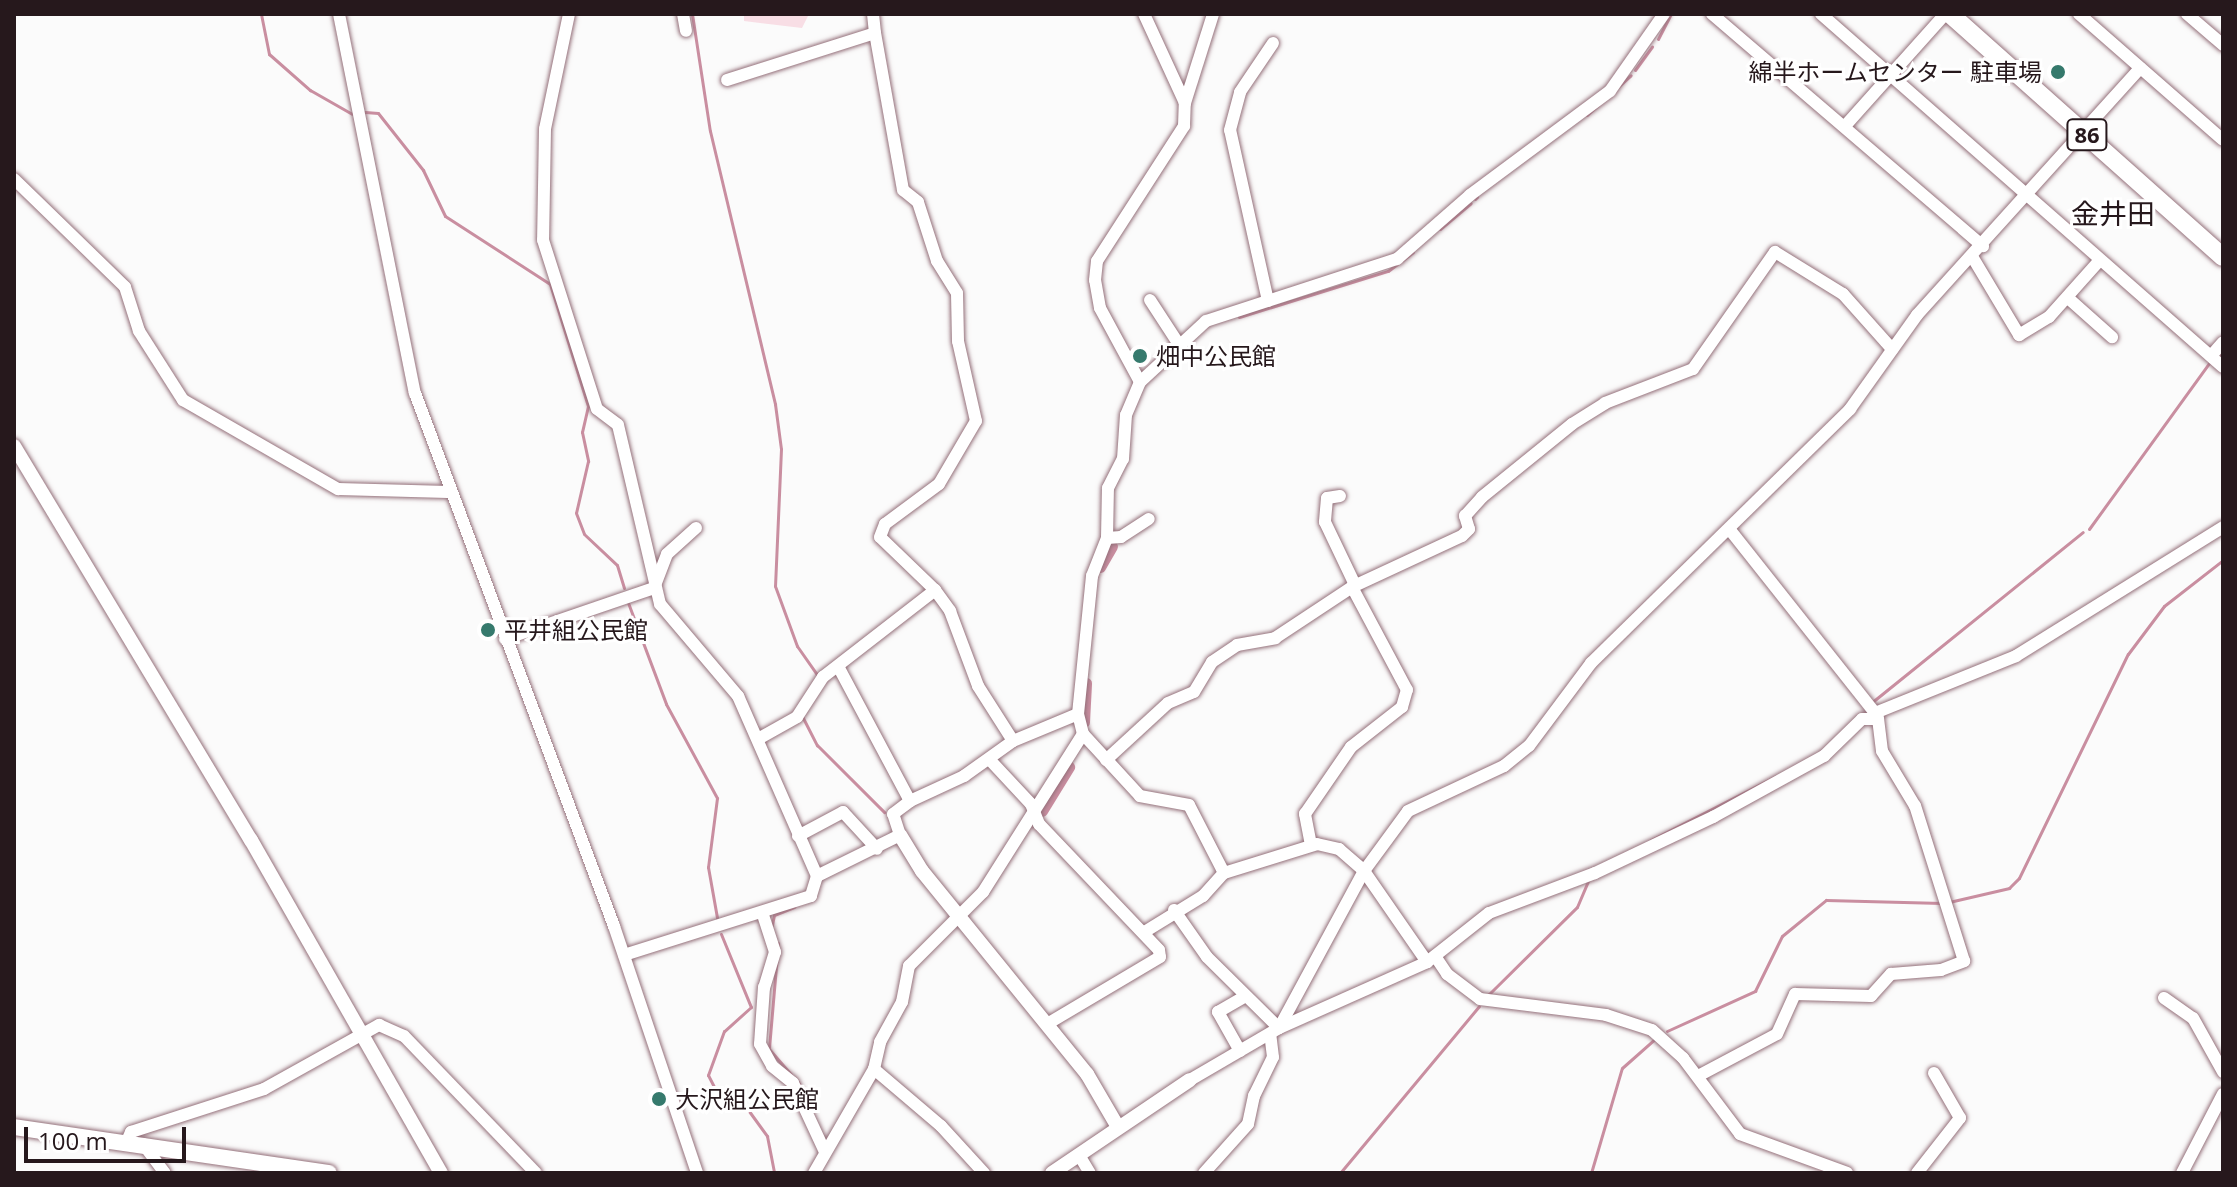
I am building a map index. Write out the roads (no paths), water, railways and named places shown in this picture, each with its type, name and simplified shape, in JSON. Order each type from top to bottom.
[{"type":"main road","name":"86","points":[[1947,14],[2223,257]]},
{"type":"main road","points":[[18,1130],[135,1143],[329,1173]]},
{"type":"street","points":[[339,14],[415,393],[448,492],[624,955],[697,1173]]},
{"type":"street","points":[[569,14],[545,129],[543,240],[597,409],[618,425],[654,588],[673,621],[720,670],[758,739],[817,876],[811,896],[763,915],[624,955]]},
{"type":"street","points":[[683,14],[686,31]]},
{"type":"street","points":[[873,14],[903,190],[918,202],[937,261],[957,293],[958,341],[975,403],[976,421],[939,484],[885,524],[880,537],[935,590],[950,611],[978,686],[1013,741]]},
{"type":"street","points":[[1144,14],[1185,103]]},
{"type":"street","points":[[1140,382],[1100,308],[1097,261],[1184,126],[1185,103],[1213,14]]},
{"type":"street","points":[[1224,873],[1189,805],[1149,801],[1083,734],[1078,714],[1092,576],[1107,538],[1108,488],[1123,459],[1126,415],[1140,382],[1178,343],[1206,321],[1397,259],[1470,195],[1610,91],[1664,14]]},
{"type":"street","points":[[1712,14],[1983,246]]},
{"type":"street","points":[[1821,14],[2223,367]]},
{"type":"street","points":[[1845,126],[1947,14]]},
{"type":"street","points":[[2079,14],[2223,140]]},
{"type":"street","points":[[2187,14],[2223,45]]},
{"type":"street","points":[[727,80],[875,33]]},
{"type":"street","points":[[1268,301],[1230,130],[1240,92],[1273,43]]},
{"type":"street","points":[[1204,1173],[1248,1124],[1254,1096],[1273,1057],[1274,1031],[1364,871],[1408,811],[1504,766],[1529,746],[1591,663],[1850,409],[1892,349],[2140,68]]},
{"type":"street","points":[[14,179],[125,287],[139,331],[183,400],[338,489],[448,492]]},
{"type":"street","points":[[1106,760],[1168,703],[1194,692],[1225,653],[1248,640],[1275,638],[1353,586],[1462,536],[1469,529],[1465,516],[1482,497],[1605,403],[1693,369],[1775,252],[1843,294],[1892,349]]},
{"type":"street","points":[[1973,258],[2019,335],[2068,298],[2100,260]]},
{"type":"street","points":[[2068,298],[2112,337]]},
{"type":"street","points":[[1150,300],[1178,343]]},
{"type":"street","points":[[2211,356],[2223,342]]},
{"type":"street","points":[[14,446],[441,1173]]},
{"type":"street","points":[[1311,845],[1305,814],[1351,747],[1396,714],[1407,690],[1353,586],[1325,522],[1327,498],[1340,496]]},
{"type":"street","points":[[1107,538],[1121,537],[1149,519]]},
{"type":"street","points":[[1052,1173],[1190,1080],[1274,1031],[1431,959],[1489,913],[1595,873],[1713,817],[1824,756],[1862,719],[1876,716],[2016,656],[2223,527]]},
{"type":"street","points":[[654,588],[667,554],[696,528]]},
{"type":"street","points":[[1698,1076],[1777,1034],[1795,994],[1871,996],[1891,974],[1941,970],[1964,961],[1915,806],[1882,751],[1876,716],[1730,530]]},
{"type":"street","points":[[505,639],[654,588]]},
{"type":"street","points":[[758,739],[797,717],[817,683],[935,590]]},
{"type":"street","points":[[839,668],[910,801]]},
{"type":"street","points":[[1078,714],[1013,741],[989,759],[910,801],[893,814],[900,835],[1047,1024],[1118,1127]]},
{"type":"street","points":[[814,1173],[827,1161],[874,1069],[880,1042],[902,1002],[909,966],[957,912],[983,892],[1083,734]]},
{"type":"street","points":[[989,759],[1034,815],[1146,931],[1160,957],[1047,1024]]},
{"type":"street","points":[[798,836],[843,812],[877,849]]},
{"type":"street","points":[[817,876],[900,835]]},
{"type":"street","points":[[1146,931],[1174,910],[1203,896],[1224,873],[1311,845],[1339,849],[1364,871],[1431,959],[1480,999],[1606,1015],[1652,1030],[1698,1076],[1740,1134],[1847,1173]]},
{"type":"street","points":[[1174,910],[1274,1031]]},
{"type":"street","points":[[763,915],[775,952],[764,987],[760,1044],[799,1093],[827,1161]]},
{"type":"street","points":[[1240,1051],[1218,1012],[1246,996]]},
{"type":"street","points":[[2164,998],[2193,1018],[2223,1072]]},
{"type":"street","points":[[165,1173],[135,1143],[131,1132],[264,1089],[379,1025],[404,1036],[536,1173]]},
{"type":"street","points":[[874,1069],[941,1126],[984,1173]]},
{"type":"street","points":[[1917,1173],[1960,1118],[1934,1073]]},
{"type":"street","points":[[2182,1173],[2223,1096]]},
{"type":"street","points":[[1079,1155],[1090,1173]]},
{"type":"waterway","points":[[261,14],[269,54],[310,90],[352,114]]},
{"type":"waterway","points":[[692,14],[710,131],[775,404],[781,449],[775,586],[797,646],[819,677]]},
{"type":"waterway","points":[[1658,39],[1671,14]]},
{"type":"waterway","points":[[1635,70],[1652,47]]},
{"type":"waterway","points":[[1587,115],[1631,75]]},
{"type":"waterway","points":[[365,112],[378,113],[423,170],[445,216],[550,284],[588,406],[582,432],[588,461],[576,513],[584,534],[617,565],[624,588]]},
{"type":"waterway","points":[[1440,229],[1471,203]]},
{"type":"waterway","points":[[1239,317],[1388,271],[1413,252]]},
{"type":"waterway","points":[[2089,529],[2209,363]]},
{"type":"waterway","points":[[1871,703],[2083,532]]},
{"type":"waterway","points":[[1100,567],[1112,546]]},
{"type":"waterway","points":[[1949,902],[2009,888],[2019,878],[2128,654],[2164,606],[2223,560]]},
{"type":"waterway","points":[[627,600],[666,704],[717,798],[708,867],[718,923]]},
{"type":"waterway","points":[[1084,722],[1086,683]]},
{"type":"waterway","points":[[802,716],[817,745],[884,812]]},
{"type":"waterway","points":[[1042,811],[1069,767]]},
{"type":"waterway","points":[[1651,840],[1776,776]]},
{"type":"waterway","points":[[1488,995],[1577,907],[1589,879]]},
{"type":"waterway","points":[[1667,1031],[1755,991],[1782,936],[1826,900],[1942,903]]},
{"type":"waterway","points":[[772,925],[774,915],[794,907]]},
{"type":"waterway","points":[[721,934],[751,1007],[724,1031],[708,1075],[715,1089],[746,1107],[767,1136],[774,1173]]},
{"type":"waterway","points":[[778,943],[769,1049],[791,1074]]},
{"type":"waterway","points":[[1340,1173],[1479,1006]]},
{"type":"waterway","points":[[1591,1173],[1622,1068],[1656,1038]]},
{"type":"waterway","points":[[798,1082],[806,1097]]},
{"type":"place","name":"綿半ホームセンター 駐車場","points":[[2058,72]]},
{"type":"place","name":"畑中公民館","points":[[1140,356]]},
{"type":"place","name":"平井組公民館","points":[[488,630]]},
{"type":"place","name":"大沢組公民館","points":[[659,1099]]},
{"type":"district","name":"金井田","points":[[2113,213]]}]
